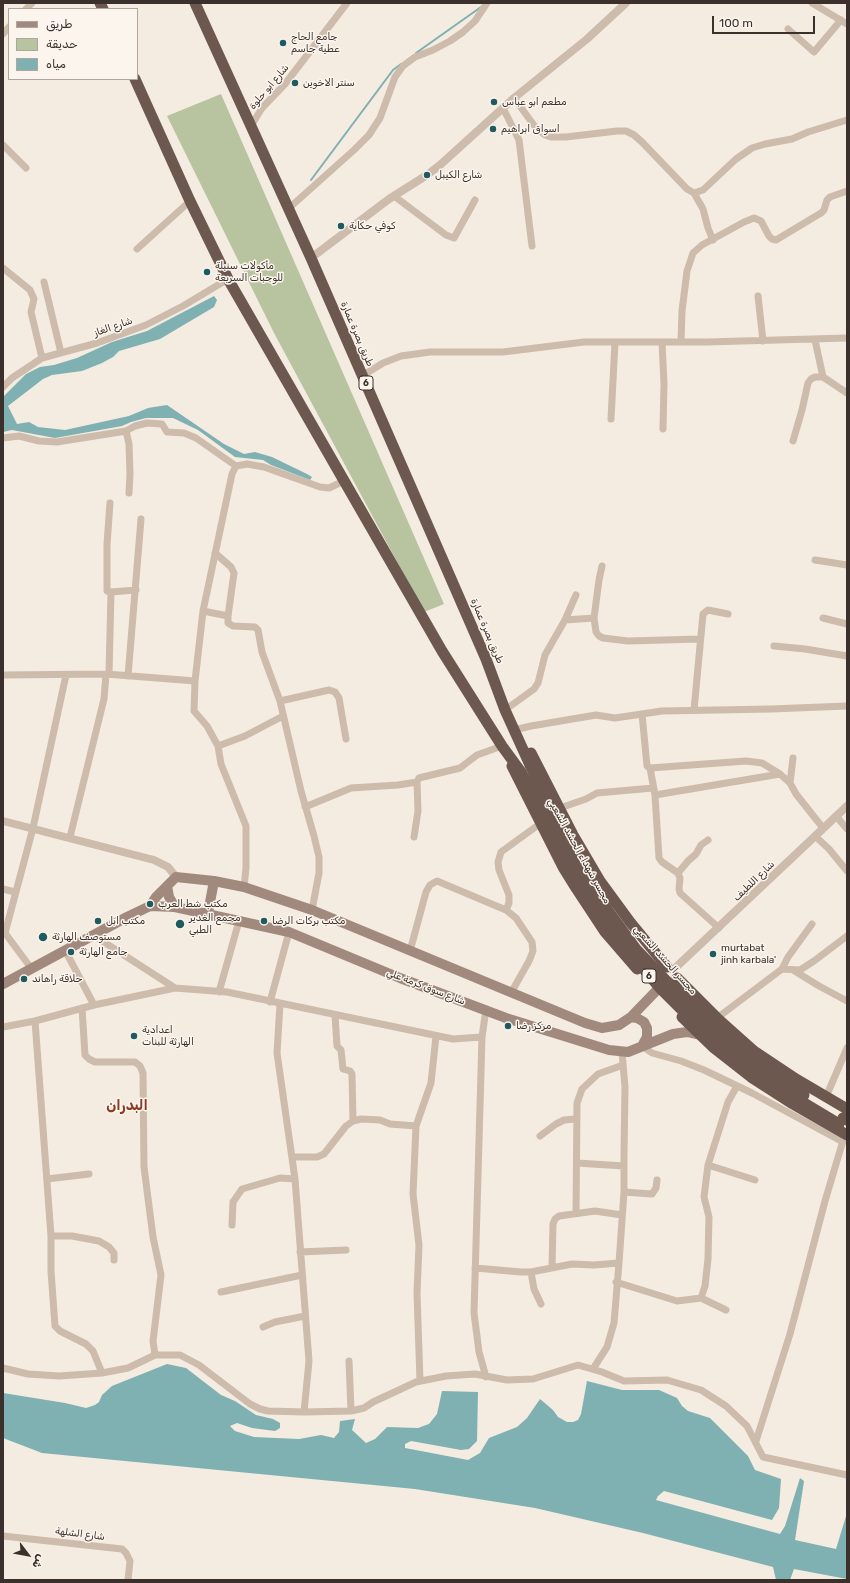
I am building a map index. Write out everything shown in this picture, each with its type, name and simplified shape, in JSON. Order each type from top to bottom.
[{"type":"highway","name":"طريق بصرة عمارة","points":[[195,3],[311,258],[486,659],[514,730],[525,768]]},
{"type":"highway","name":"6","points":[[135,80],[190,201],[228,278],[442,651],[502,746],[525,768]]},
{"type":"highway","points":[[514,730],[523,738],[573,835],[600,881],[630,922],[672,972],[717,1018],[754,1051],[826,1097],[845,1126]]},
{"type":"highway","points":[[502,746],[563,867],[605,932],[646,978],[700,1035],[753,1078],[793,1104],[845,1126]]},
{"type":"highway","name":"مجسر شهداء الحشد الشعبي","points":[[525,768],[588,894],[615,935],[659,987],[692,1020],[745,1065],[774,1085],[845,1126]]},
{"type":"highway","points":[[690,1025],[690,1017],[692,1013],[698,1008],[707,1008]]},
{"type":"main road","points":[[3,984],[150,906],[176,877],[214,881],[244,887],[312,910],[585,1023],[602,1028],[619,1025],[631,1017],[656,988]]},
{"type":"main road","points":[[208,913],[214,881]]},
{"type":"main road","points":[[167,886],[168,897],[175,907]]},
{"type":"main road","name":"شارع سوق كرمة علي","points":[[150,906],[175,907],[208,913],[289,932],[400,978],[486,1009],[506,1018],[609,1050],[628,1052],[672,1034],[687,1032],[700,1035]]},
{"type":"main road","points":[[658,969],[672,972],[675,988],[671,991],[656,988],[652,977],[658,969]]},
{"type":"main road","points":[[631,1017],[637,1018],[644,1022],[647,1028],[647,1037],[642,1046]]},
{"type":"street","name":"شارع ابو حلوة","points":[[251,126],[262,108],[285,84],[347,3]]},
{"type":"street","points":[[288,208],[369,135],[380,118],[395,77],[403,66],[415,57],[433,50],[464,32],[475,21],[487,3]]},
{"type":"street","points":[[311,258],[394,196],[440,165],[514,98],[587,39],[626,3]]},
{"type":"street","points":[[788,29],[814,52],[844,22],[812,3]]},
{"type":"street","points":[[514,98],[536,128],[544,135],[551,137],[626,131],[642,142],[686,189],[694,193],[703,209],[713,240]]},
{"type":"street","points":[[503,108],[519,140],[532,246]]},
{"type":"street","points":[[694,193],[703,190],[736,159],[752,148],[792,139],[808,132],[847,120]]},
{"type":"street","points":[[3,145],[26,168]]},
{"type":"street","points":[[681,342],[682,311],[687,271],[693,254],[702,245],[754,218],[761,221],[769,236],[776,240],[821,213],[830,197],[847,191]]},
{"type":"street","points":[[394,196],[446,235],[454,238],[475,200]]},
{"type":"street","points":[[137,249],[190,201]]},
{"type":"street","points":[[3,268],[30,290],[34,299],[32,312],[42,358]]},
{"type":"street","name":"شارع الغاز","points":[[3,387],[12,378],[42,358],[96,343],[146,325],[183,306],[228,278]]},
{"type":"street","points":[[44,282],[61,353]]},
{"type":"street","points":[[758,296],[763,341]]},
{"type":"street","points":[[362,376],[383,363],[402,356],[430,352],[503,352],[584,342],[763,341],[847,338]]},
{"type":"street","points":[[815,340],[823,376],[847,393]]},
{"type":"street","points":[[611,419],[615,342]]},
{"type":"street","points":[[662,342],[664,384],[663,429]]},
{"type":"street","points":[[793,442],[808,384],[811,379],[823,376]]},
{"type":"street","points":[[3,438],[19,436],[39,441],[57,442],[126,431],[134,426],[147,423],[162,424],[167,432],[184,433],[196,438],[236,466],[247,464],[264,467],[320,488],[329,488],[344,482]]},
{"type":"street","points":[[126,431],[130,467],[129,493]]},
{"type":"street","points":[[236,466],[232,474],[203,611],[195,681],[194,711],[207,726],[218,746],[221,764],[246,826],[246,868],[244,887]]},
{"type":"street","points":[[110,504],[107,544],[107,591],[136,590]]},
{"type":"street","points":[[128,676],[141,519]]},
{"type":"street","points":[[215,553],[231,567],[234,573],[228,623],[233,626],[255,628],[258,630],[262,652],[280,701],[318,857],[319,873],[312,910]]},
{"type":"street","points":[[815,560],[847,565]]},
{"type":"street","points":[[602,566],[594,618],[596,632],[599,636],[603,638],[628,641],[700,639]]},
{"type":"street","points":[[70,837],[104,699],[107,674],[111,592]]},
{"type":"street","points":[[505,710],[534,689],[538,683],[546,655],[565,620],[576,595]]},
{"type":"street","points":[[694,710],[703,614],[708,610],[728,614]]},
{"type":"street","points":[[203,611],[228,616]]},
{"type":"street","points":[[565,620],[594,618]]},
{"type":"street","points":[[823,618],[847,624]]},
{"type":"street","points":[[774,646],[805,649],[847,656]]},
{"type":"street","points":[[3,675],[107,674],[195,681]]},
{"type":"street","points":[[31,968],[4,933],[33,828],[66,675]]},
{"type":"street","points":[[280,701],[329,690],[335,692],[339,698],[346,739]]},
{"type":"street","points":[[514,730],[596,715],[615,718],[662,710],[771,709],[847,706]]},
{"type":"street","points":[[642,714],[647,766],[650,768],[654,792],[659,858],[662,862],[678,873],[680,878],[680,893],[719,928]]},
{"type":"street","points":[[218,746],[245,736],[283,716]]},
{"type":"street","points":[[414,837],[418,811],[417,782],[419,778],[460,768],[476,756],[502,746]]},
{"type":"street","points":[[790,783],[793,758]]},
{"type":"street","points":[[650,768],[746,761],[762,763],[780,774],[790,783],[796,794],[823,828]]},
{"type":"street","points":[[560,808],[586,800],[597,793],[654,792],[780,774]]},
{"type":"street","points":[[305,807],[351,788],[398,785],[417,782]]},
{"type":"street","name":"شارع اللطيف","points":[[672,972],[847,806]]},
{"type":"street","points":[[836,816],[847,829]]},
{"type":"street","points":[[3,821],[70,837],[154,860],[168,867],[176,877]]},
{"type":"street","points":[[506,910],[509,903],[509,895],[499,870],[498,862],[501,852],[541,823]]},
{"type":"street","points":[[815,836],[830,849],[847,871]]},
{"type":"street","points":[[678,873],[696,854],[701,845],[708,840]]},
{"type":"street","points":[[410,951],[426,892],[430,885],[436,881],[506,910],[516,918],[532,942],[533,950],[529,961],[511,992]]},
{"type":"street","points":[[3,889],[15,892]]},
{"type":"street","points":[[219,992],[239,921]]},
{"type":"street","points":[[717,1018],[782,969],[788,957],[812,924]]},
{"type":"street","points":[[270,1002],[289,932]]},
{"type":"street","points":[[93,935],[175,988]]},
{"type":"street","points":[[782,969],[800,970],[847,936]]},
{"type":"street","points":[[65,950],[94,1005]]},
{"type":"street","points":[[793,970],[819,986],[847,1000]]},
{"type":"street","points":[[3,1027],[35,1021],[94,1005],[175,988],[219,992],[453,1039],[482,1037]]},
{"type":"street","points":[[280,1004],[278,1054],[295,1179],[309,1361],[304,1412]]},
{"type":"street","points":[[82,1008],[85,1054],[88,1059],[95,1062],[135,1062],[140,1066],[143,1073],[144,1167],[153,1236],[161,1275],[154,1341],[155,1355]]},
{"type":"street","points":[[486,1009],[482,1037],[474,1313],[479,1352],[486,1377]]},
{"type":"street","points":[[335,1015],[337,1046],[342,1050],[343,1069],[352,1074],[353,1121]]},
{"type":"street","points":[[35,1021],[51,1236],[51,1271],[55,1326],[60,1331],[86,1344],[92,1351],[102,1373]]},
{"type":"street","points":[[420,1381],[417,1293],[419,1245],[413,1194],[416,1126],[431,1082],[436,1036]]},
{"type":"street","points":[[642,1046],[652,1053],[681,1061],[737,1086],[845,1126],[790,1334],[756,1441]]},
{"type":"street","points":[[826,1097],[847,1048]]},
{"type":"street","points":[[593,1369],[607,1347],[614,1323],[624,1192],[625,1087],[622,1052]]},
{"type":"street","points":[[576,1213],[577,1103],[582,1089],[598,1074],[623,1064]]},
{"type":"street","points":[[701,1298],[708,1259],[708,1217],[704,1197],[708,1165],[728,1102],[737,1086]]},
{"type":"street","points":[[292,1157],[317,1157],[324,1154],[346,1126],[353,1121],[361,1119],[380,1120],[390,1124],[416,1126]]},
{"type":"street","points":[[540,1136],[564,1120],[576,1119]]},
{"type":"street","points":[[577,1163],[624,1166]]},
{"type":"street","points":[[708,1165],[755,1180]]},
{"type":"street","points":[[47,1179],[89,1174]]},
{"type":"street","points":[[232,1226],[234,1202],[242,1189],[280,1178],[295,1179]]},
{"type":"street","points":[[624,1192],[647,1195],[652,1194],[656,1188],[657,1180]]},
{"type":"street","points":[[552,1268],[553,1224],[555,1219],[559,1216],[595,1211],[622,1215]]},
{"type":"street","points":[[51,1236],[72,1236],[99,1242],[109,1247],[114,1252],[114,1260]]},
{"type":"street","points":[[300,1252],[346,1250]]},
{"type":"street","points":[[475,1268],[531,1272],[572,1264],[594,1265],[619,1263]]},
{"type":"street","points":[[531,1272],[534,1289],[541,1304]]},
{"type":"street","points":[[221,1292],[302,1275]]},
{"type":"street","points":[[616,1282],[676,1302],[701,1298],[726,1310]]},
{"type":"street","points":[[263,1327],[275,1322],[305,1316]]},
{"type":"street","points":[[3,1368],[28,1374],[59,1376],[102,1373],[128,1368],[155,1355],[173,1354],[188,1358],[199,1364],[250,1404],[260,1409],[268,1411],[304,1412],[351,1411],[364,1408],[373,1402],[420,1381],[475,1374],[507,1380],[532,1379],[578,1365],[624,1381],[667,1380],[701,1390],[726,1406],[747,1426],[763,1457],[847,1475]]},
{"type":"street","points":[[349,1361],[351,1411]]},
{"type":"street","name":"شارع الشلهة","points":[[3,1536],[122,1549],[130,1561],[128,1580]]},
{"type":"green space","points":[[221,94],[444,604],[424,612],[274,333],[167,116]]},
{"type":"water","points":[[214,296],[217,300],[214,307],[160,339],[119,351],[113,357],[102,363],[82,371],[52,375],[43,379],[8,406],[17,424],[29,422],[38,427],[65,430],[129,416],[148,408],[167,405],[224,444],[244,454],[255,452],[272,457],[312,477],[310,480],[271,465],[263,460],[235,457],[198,430],[173,418],[146,418],[122,426],[55,438],[12,430],[3,432],[3,397],[26,374],[40,367],[54,365],[77,358],[112,342],[147,331]]},
{"type":"water","points":[[167,1364],[186,1368],[221,1395],[235,1401],[256,1415],[273,1419],[280,1423],[280,1428],[275,1431],[252,1428],[237,1423],[230,1426],[235,1431],[254,1437],[299,1439],[321,1435],[334,1438],[339,1432],[340,1421],[355,1419],[352,1430],[366,1443],[375,1439],[387,1427],[418,1428],[429,1424],[437,1414],[442,1391],[478,1392],[477,1441],[469,1449],[461,1450],[411,1441],[405,1444],[405,1448],[468,1460],[480,1453],[489,1438],[517,1427],[527,1418],[540,1399],[553,1410],[558,1417],[567,1422],[578,1420],[581,1414],[587,1381],[622,1390],[659,1390],[677,1398],[682,1406],[688,1411],[710,1418],[748,1456],[755,1470],[781,1479],[779,1508],[772,1520],[664,1491],[656,1500],[780,1534],[785,1526],[800,1478],[804,1481],[795,1540],[836,1549],[847,1513],[847,1579],[794,1569],[790,1580],[776,1580],[773,1567],[643,1533],[535,1508],[415,1489],[42,1453],[3,1438],[3,1393],[86,1408],[99,1402],[102,1395],[112,1386]]},
{"type":"waterway","points":[[416,53],[481,7]]},
{"type":"waterway","points":[[311,180],[393,70],[401,64]]},
{"type":"place","name":"جامع الحاج عطية جاسم","points":[[283,43]]},
{"type":"place","name":"سنتر الاخوين","points":[[295,83]]},
{"type":"place","name":"مطعم ابو عباس","points":[[494,102]]},
{"type":"place","name":"اسواق ابراهيم","points":[[493,129]]},
{"type":"place","name":"شارع الكيبل","points":[[427,175]]},
{"type":"place","name":"كوفي حكاية","points":[[341,226]]},
{"type":"place","name":"مأكولات سنبلة للوجبات السريعة","points":[[207,272]]},
{"type":"place","name":"مكتب شط العرب","points":[[150,904]]},
{"type":"place","name":"مكتب ابل","points":[[98,921]]},
{"type":"place","name":"مكتب بركات الرضا","points":[[264,921]]},
{"type":"place","name":"مجمع الغدير الطبي","points":[[180,924]]},
{"type":"place","name":"مستوصف الهارثة","points":[[43,937]]},
{"type":"place","name":"جامع الهارثة","points":[[71,952]]},
{"type":"place","name":"murtabat jinh karbala'","points":[[713,954]]},
{"type":"place","name":"حلاقة راهاند","points":[[24,979]]},
{"type":"place","name":"مركز رضا","points":[[508,1026]]},
{"type":"place","name":"اعدادية الهارثة للبنات","points":[[134,1036]]},
{"type":"district","name":"البدران","points":[[127,1106]]}]
